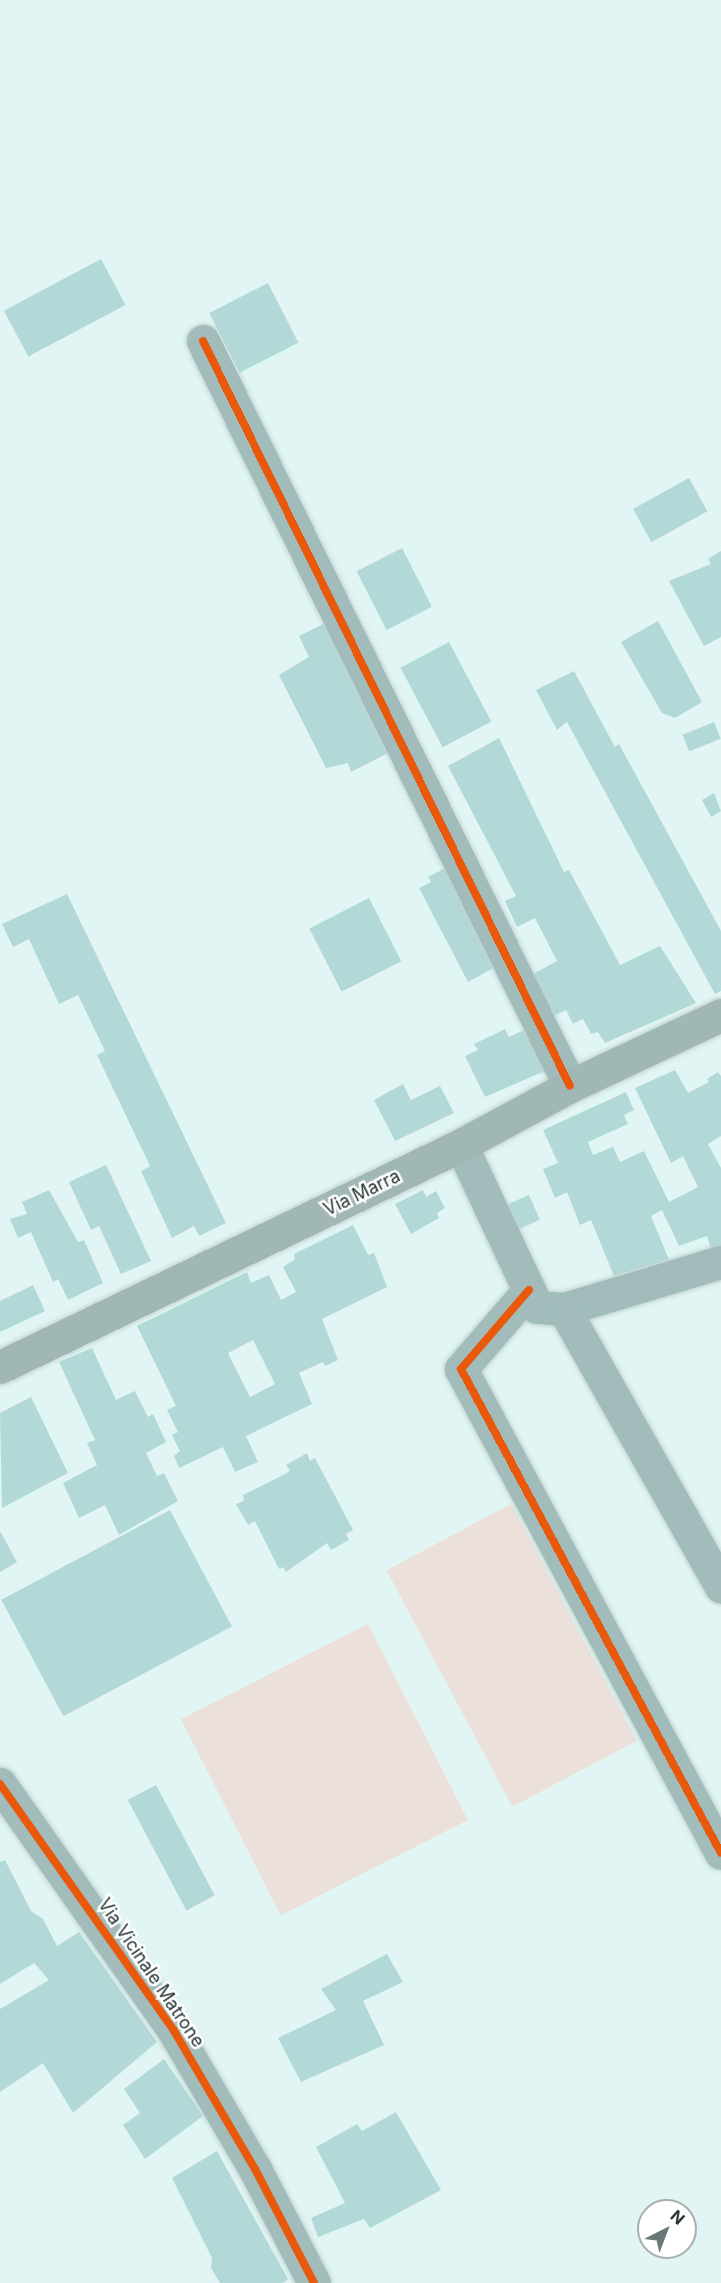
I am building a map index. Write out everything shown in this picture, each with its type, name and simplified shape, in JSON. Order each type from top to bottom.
[{"type":"main road","name":"Via Marra","points":[[0,1367],[461,1146],[570,1086],[721,1014]]},
{"type":"street","points":[[203,341],[570,1086]]},
{"type":"street","points":[[461,1146],[537,1307],[564,1309],[721,1262]]},
{"type":"street","points":[[528,1290],[461,1369],[721,1853]]},
{"type":"street","points":[[564,1309],[721,1587]]},
{"type":"street","name":"Via Vicinale Matrone","points":[[0,1784],[174,2031],[255,2169],[314,2283]]},
{"type":"shaded area","points":[[511,1504],[637,1741],[512,1807],[387,1570]]},
{"type":"shaded area","points":[[368,1624],[468,1820],[281,1915],[181,1719]]},
{"type":"building","points":[[101,259],[125,305],[28,357],[4,311]]},
{"type":"building","points":[[268,283],[298,343],[240,373],[209,313]]},
{"type":"building","points":[[689,478],[707,511],[651,542],[633,509]]},
{"type":"building","points":[[402,548],[432,607],[387,630],[357,571]]},
{"type":"building","points":[[721,551],[721,637],[704,646],[669,581],[711,564],[708,559]]},
{"type":"building","points":[[329,621],[394,750],[351,772],[348,763],[326,768],[279,675],[309,657],[299,636]]},
{"type":"building","points":[[658,621],[702,702],[675,718],[662,713],[621,642]]},
{"type":"building","points":[[449,642],[491,721],[443,747],[400,668]]},
{"type":"building","points":[[574,671],[615,747],[619,744],[721,931],[721,991],[715,994],[567,722],[557,730],[536,690]]},
{"type":"building","points":[[714,722],[721,739],[689,751],[682,735]]},
{"type":"building","points":[[499,738],[564,872],[569,870],[620,965],[660,946],[696,1003],[605,1043],[598,1032],[591,1034],[583,1019],[573,1024],[566,1010],[543,1021],[531,975],[557,961],[535,918],[517,927],[505,901],[516,896],[448,766]]},
{"type":"building","points":[[714,793],[721,811],[711,817],[702,800]]},
{"type":"building","points":[[447,867],[497,966],[468,982],[419,888],[431,882],[428,877]]},
{"type":"building","points":[[67,894],[226,1223],[199,1236],[194,1226],[172,1238],[141,1171],[150,1166],[97,1055],[105,1051],[78,995],[59,1004],[29,939],[13,947],[2,924]]},
{"type":"building","points":[[369,898],[401,961],[342,992],[309,928]]},
{"type":"building","points":[[505,1029],[509,1037],[526,1029],[547,1070],[485,1097],[465,1056],[478,1050],[474,1044]]},
{"type":"building","points":[[675,1070],[688,1093],[709,1082],[707,1079],[718,1072],[721,1076],[721,1136],[708,1144],[721,1168],[721,1246],[711,1249],[707,1236],[679,1246],[662,1210],[651,1216],[669,1260],[614,1276],[591,1220],[580,1225],[567,1192],[555,1198],[543,1169],[558,1163],[543,1130],[626,1092],[634,1110],[624,1115],[628,1124],[588,1142],[593,1155],[613,1147],[620,1162],[644,1151],[669,1202],[698,1187],[683,1156],[671,1163],[635,1088]]},
{"type":"building","points":[[403,1084],[411,1100],[440,1086],[454,1113],[395,1141],[374,1100]]},
{"type":"building","points":[[106,1165],[151,1261],[121,1274],[99,1226],[91,1230],[69,1182]]},
{"type":"building","points":[[49,1190],[78,1242],[84,1240],[103,1283],[68,1300],[58,1279],[53,1282],[31,1232],[18,1238],[10,1219],[27,1214],[22,1202]]},
{"type":"building","points":[[423,1190],[426,1197],[436,1191],[445,1208],[437,1213],[439,1218],[411,1234],[395,1204]]},
{"type":"building","points":[[529,1195],[540,1220],[515,1231],[504,1206]]},
{"type":"building","points":[[353,1225],[368,1255],[374,1253],[387,1287],[322,1319],[338,1360],[325,1366],[323,1362],[299,1373],[312,1404],[246,1436],[258,1462],[235,1472],[223,1447],[179,1468],[174,1456],[180,1451],[172,1435],[178,1432],[167,1410],[176,1406],[137,1326],[247,1272],[251,1283],[269,1275],[281,1300],[296,1292],[283,1267],[295,1259],[294,1254]],"holes":[[[253,1340],[275,1384],[250,1397],[228,1353]]]},
{"type":"building","points":[[33,1285],[45,1311],[0,1332],[0,1301]]},
{"type":"building","points":[[92,1348],[116,1400],[135,1391],[148,1417],[153,1414],[166,1442],[146,1453],[157,1476],[164,1473],[178,1501],[119,1535],[105,1505],[79,1518],[63,1483],[97,1465],[87,1443],[95,1440],[59,1362]]},
{"type":"building","points":[[31,1397],[68,1473],[2,1508],[0,1413]]},
{"type":"building","points":[[307,1453],[310,1461],[315,1458],[353,1530],[346,1534],[349,1540],[331,1550],[327,1543],[286,1572],[283,1567],[279,1569],[255,1521],[248,1525],[236,1504],[244,1501],[243,1495],[287,1473],[290,1470],[286,1465]]},
{"type":"building","points":[[170,1510],[232,1627],[63,1716],[1,1600]]},
{"type":"building","points":[[0,1531],[17,1562],[0,1572]]},
{"type":"building","points":[[156,1785],[215,1895],[186,1910],[128,1800]]},
{"type":"building","points":[[5,1860],[31,1911],[43,1919],[57,1946],[79,1932],[157,2042],[73,2113],[43,2063],[0,2092],[0,2009],[49,1980],[34,1963],[0,1984],[0,1862]]},
{"type":"building","points":[[387,1954],[403,1982],[363,2001],[384,2045],[301,2082],[278,2038],[336,2010],[321,1989]]},
{"type":"building","points":[[164,2059],[203,2116],[145,2159],[123,2125],[140,2113],[124,2089]]},
{"type":"building","points":[[396,2112],[441,2190],[370,2228],[364,2219],[318,2237],[311,2218],[345,2203],[316,2147],[357,2124],[362,2131]]},
{"type":"building","points":[[217,2151],[288,2279],[283,2283],[220,2283],[211,2268],[212,2258],[172,2178]]},
{"type":"cycle path","points":[[203,341],[570,1086]]},
{"type":"cycle path","points":[[529,1290],[461,1369],[721,1853]]},
{"type":"cycle path","points":[[0,1784],[174,2031],[255,2169],[314,2283]]}]
